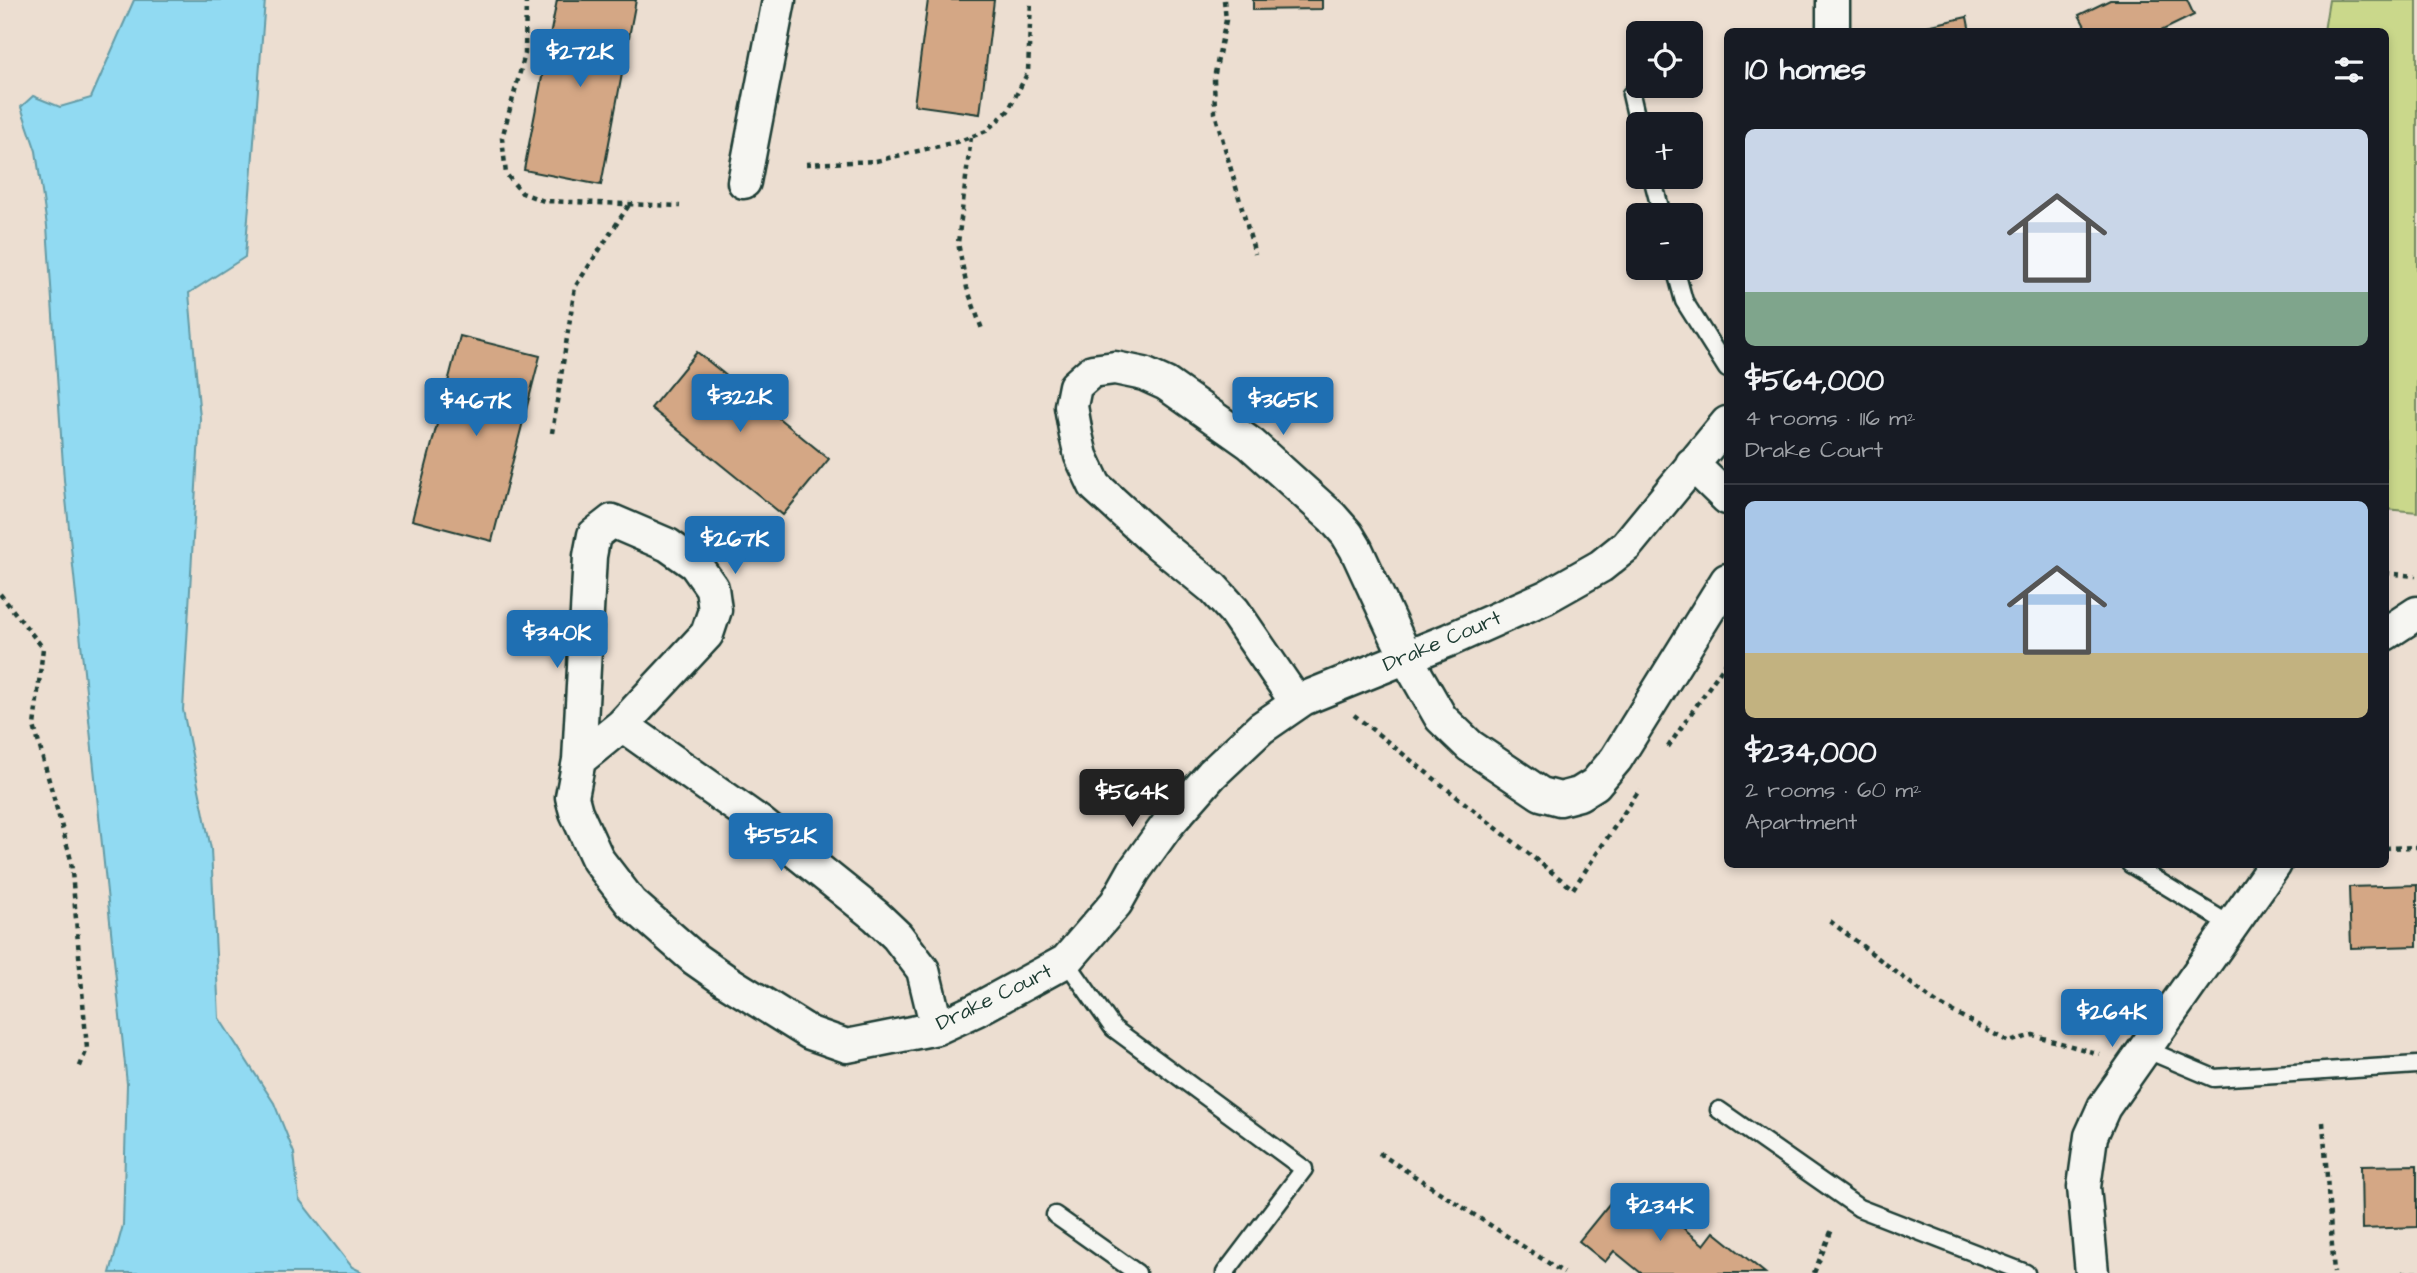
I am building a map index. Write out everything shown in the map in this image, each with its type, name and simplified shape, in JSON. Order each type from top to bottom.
[{"type":"street","points":[[744,182],[779,0]]},
{"type":"street","points":[[1833,0],[1833,28]]},
{"type":"street","points":[[1297,703],[1234,611],[1213,588],[1154,540],[1095,486],[1081,456],[1072,406],[1075,386],[1092,372],[1115,368],[1144,374],[1166,384],[1251,444],[1312,499],[1347,534],[1406,657],[1441,718],[1470,746],[1541,794],[1560,799],[1579,794],[1595,784],[1616,759],[1724,585]]},
{"type":"street","name":"Drake Court","points":[[622,725],[707,634],[715,610],[712,588],[695,564],[668,545],[611,521],[594,535],[590,556],[579,760],[572,797],[598,860],[631,903],[695,959],[810,1033],[847,1046],[937,1028],[1066,961],[1116,903],[1134,871],[1168,824],[1212,774],[1261,728],[1297,703],[1546,597],[1601,566],[1626,546],[1724,427]]},
{"type":"street","points":[[1692,464],[1724,495]]},
{"type":"street","points":[[2389,606],[2417,611]]},
{"type":"street","points":[[2389,631],[2417,611]]},
{"type":"street","points":[[579,760],[622,725],[759,822],[890,930],[923,970],[937,1028]]},
{"type":"street","points":[[2092,1273],[2084,1187],[2091,1136],[2104,1107],[2272,868]]},
{"type":"lane","points":[[1678,280],[1684,301],[1724,364]]},
{"type":"lane","points":[[2137,868],[2232,926]]},
{"type":"lane","points":[[1066,961],[1113,1028],[1304,1169],[1225,1273]]},
{"type":"lane","points":[[2140,1056],[2214,1078],[2417,1066]]},
{"type":"lane","points":[[1719,1110],[1859,1208],[2026,1273]]},
{"type":"lane","points":[[1055,1215],[1137,1273]]},
{"type":"path","points":[[526,0],[524,54],[502,138],[506,174],[522,193],[544,201],[680,206]]},
{"type":"path","points":[[806,164],[876,161],[986,131],[1008,111],[1028,72],[1031,0]]},
{"type":"path","points":[[1224,0],[1226,20],[1213,78],[1215,113],[1255,254]]},
{"type":"path","points":[[971,137],[958,243],[967,288],[983,331]]},
{"type":"path","points":[[552,433],[575,287],[630,204]]},
{"type":"path","points":[[2389,573],[2417,576]]},
{"type":"path","points":[[0,594],[43,648],[34,726],[71,860],[87,1049],[78,1071]]},
{"type":"path","points":[[2389,848],[2417,847]]},
{"type":"path","points":[[1830,921],[1935,1002],[2009,1042],[2033,1035],[2140,1056]]},
{"type":"path","points":[[2323,1122],[2334,1273]]},
{"type":"path","points":[[1379,1153],[1564,1273]]},
{"type":"path","points":[[1814,1273],[1833,1227]]},
{"type":"path","points":[[2402,1273],[2417,1273]]},
{"type":"green space","points":[[2329,0],[2417,0],[2417,512],[2389,509],[2389,28],[2324,28]]},
{"type":"water","points":[[134,0],[265,0],[245,257],[189,293],[200,418],[183,710],[211,849],[219,1018],[274,1103],[294,1153],[299,1199],[352,1267],[364,1273],[110,1273],[123,1225],[127,1084],[64,480],[47,226],[36,151],[21,107],[33,96],[60,107],[91,98]]},
{"type":"building","points":[[557,0],[636,0],[601,185],[524,170]]},
{"type":"building","points":[[928,0],[994,0],[980,114],[914,105]]},
{"type":"building","points":[[1253,0],[1322,0],[1322,9],[1253,10]]},
{"type":"building","points":[[2110,0],[2187,0],[2194,15],[2167,28],[2086,28],[2079,15]]},
{"type":"building","points":[[1967,17],[1969,28],[1918,28]]},
{"type":"building","points":[[460,336],[540,356],[492,541],[412,520]]},
{"type":"building","points":[[697,352],[829,459],[783,515],[651,408]]},
{"type":"building","points":[[2417,885],[2417,946],[2351,948],[2349,887]]},
{"type":"building","points":[[2417,1165],[2417,1227],[2362,1229],[2361,1166]]},
{"type":"building","points":[[1618,1193],[1645,1215],[1654,1204],[1704,1245],[1714,1232],[1765,1273],[1641,1273],[1614,1251],[1605,1262],[1579,1241]]}]
